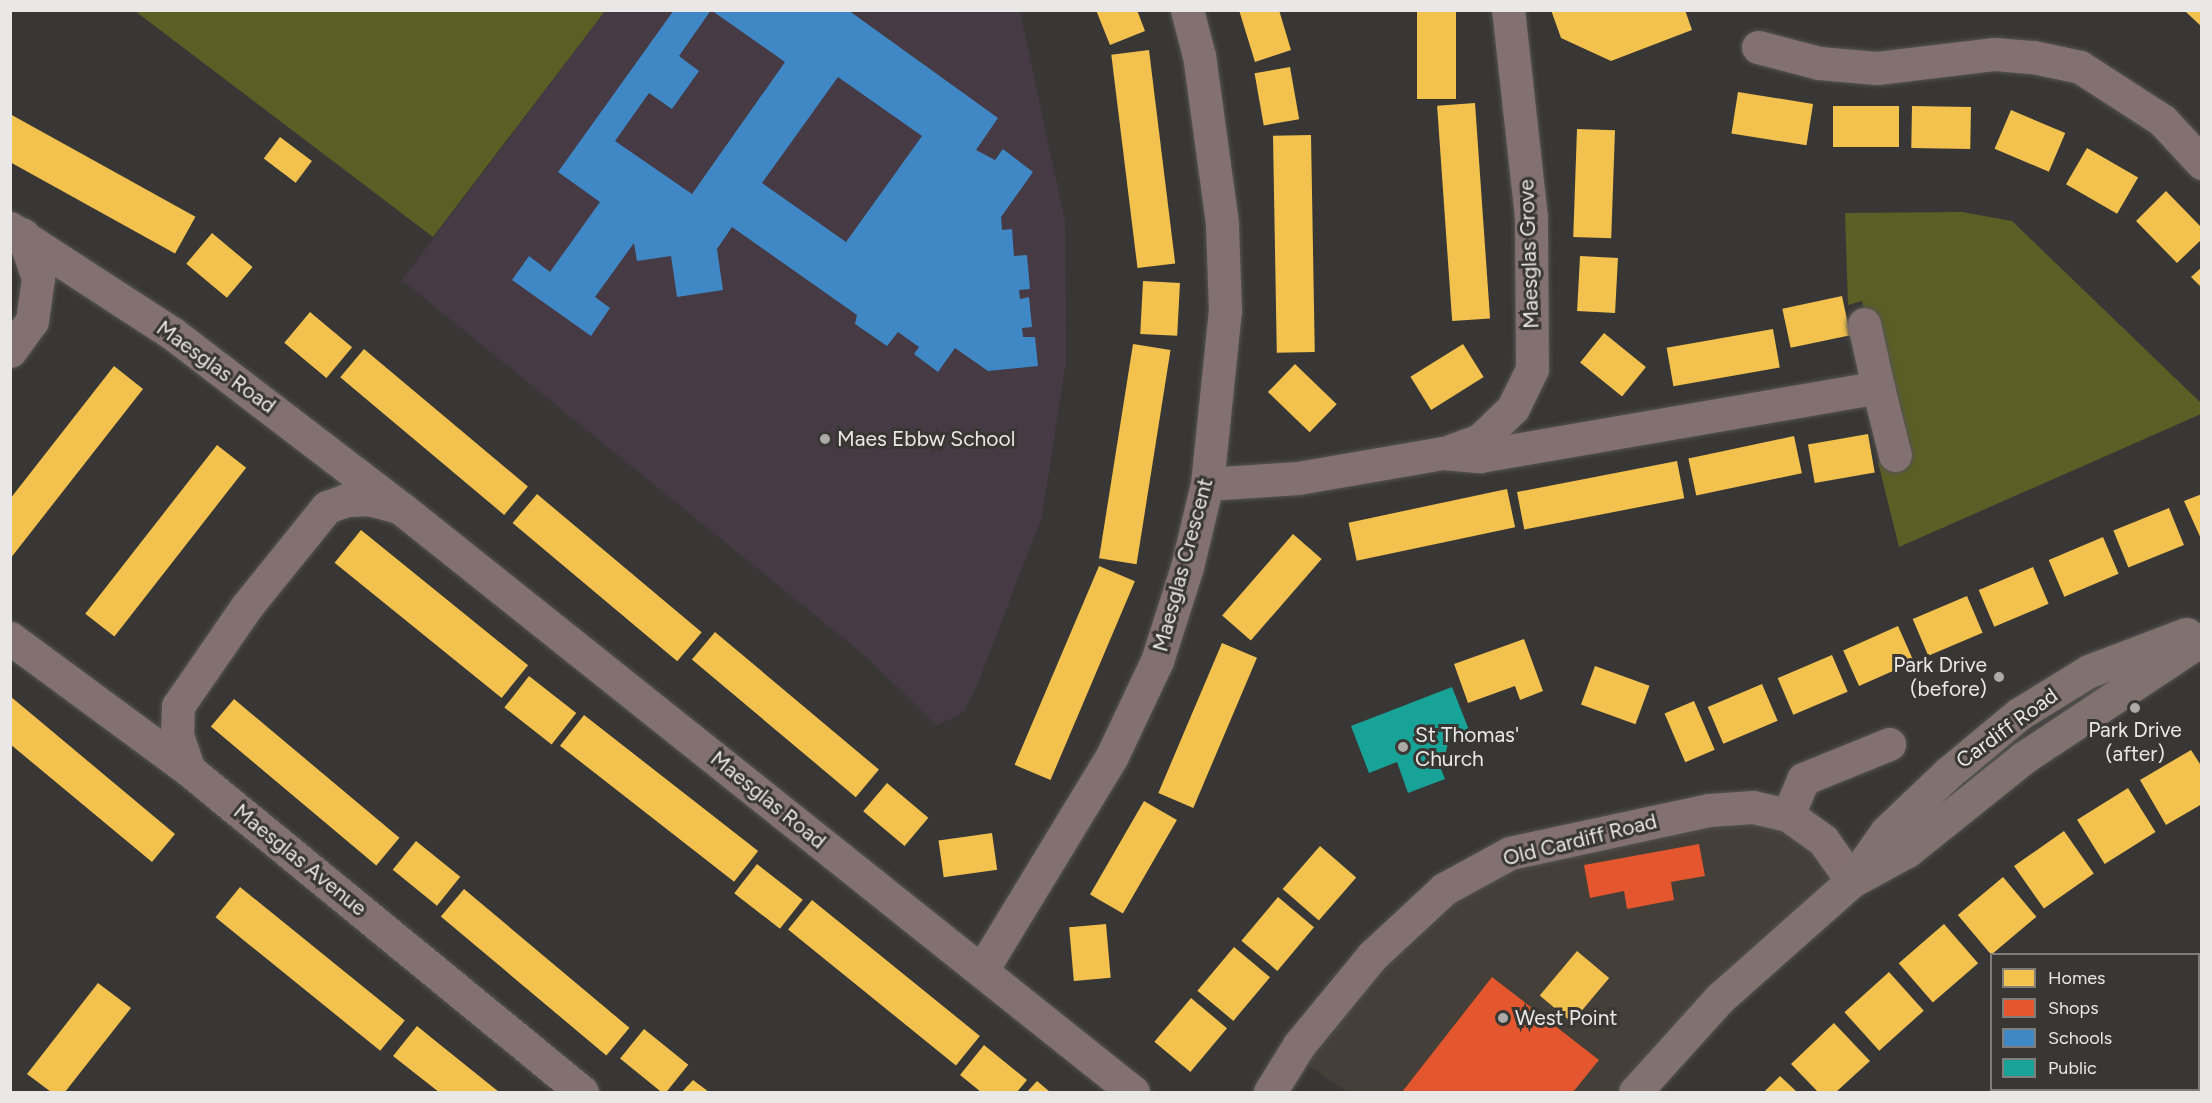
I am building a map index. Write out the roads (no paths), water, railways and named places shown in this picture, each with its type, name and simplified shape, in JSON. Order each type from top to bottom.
[{"type":"main road","name":"Cardiff Road","points":[[1852,881],[1886,832],[1947,772],[2019,714],[2089,671],[2202,628]]},
{"type":"main road","name":"Cardiff Road","points":[[1635,1092],[1720,998],[1852,881],[1907,851],[2023,758],[2202,639]]},
{"type":"street","name":"Maesglas Crescent","points":[[982,970],[1112,756],[1157,661],[1187,567],[1207,484],[1226,311],[1222,222],[1199,56],[1187,10]]},
{"type":"street","name":"Maesglas Grove","points":[[1207,484],[1298,478],[1443,453],[1480,440],[1513,408],[1532,369],[1531,217],[1508,10]]},
{"type":"street","points":[[1758,46],[1819,63],[1877,68],[1995,54],[2080,67],[2162,120],[2202,163]]},
{"type":"street","name":"Maesglas Road","points":[[10,351],[32,321],[38,278],[17,231]]},
{"type":"street","name":"Maesglas Road","points":[[17,231],[173,334],[402,508],[1133,1092]]},
{"type":"street","points":[[1864,324],[1895,455]]},
{"type":"street","name":"Maesglas Grove","points":[[1443,453],[1480,456],[1878,387]]},
{"type":"street","name":"Maesglas Road","points":[[189,770],[177,736],[178,706],[247,606],[327,507],[346,500],[369,499],[402,508]]},
{"type":"street","name":"Maesglas Avenue","points":[[10,638],[189,770],[582,1092]]},
{"type":"street","points":[[1788,815],[1803,779],[1889,744]]},
{"type":"street","name":"Old Cardiff Road","points":[[1270,1092],[1299,1046],[1372,956],[1444,889],[1510,853],[1709,810],[1753,807],[1788,815],[1823,840],[1852,881]]},
{"type":"place","name":"Maes Ebbw School","points":[[825,439]]},
{"type":"place","name":"Park Drive (before)","points":[[1999,677]]},
{"type":"place","name":"Park Drive (after)","points":[[2135,708]]},
{"type":"place","name":"St Thomas' Church","points":[[1403,747]]},
{"type":"place","name":"West Point","points":[[1503,1018]]}]
